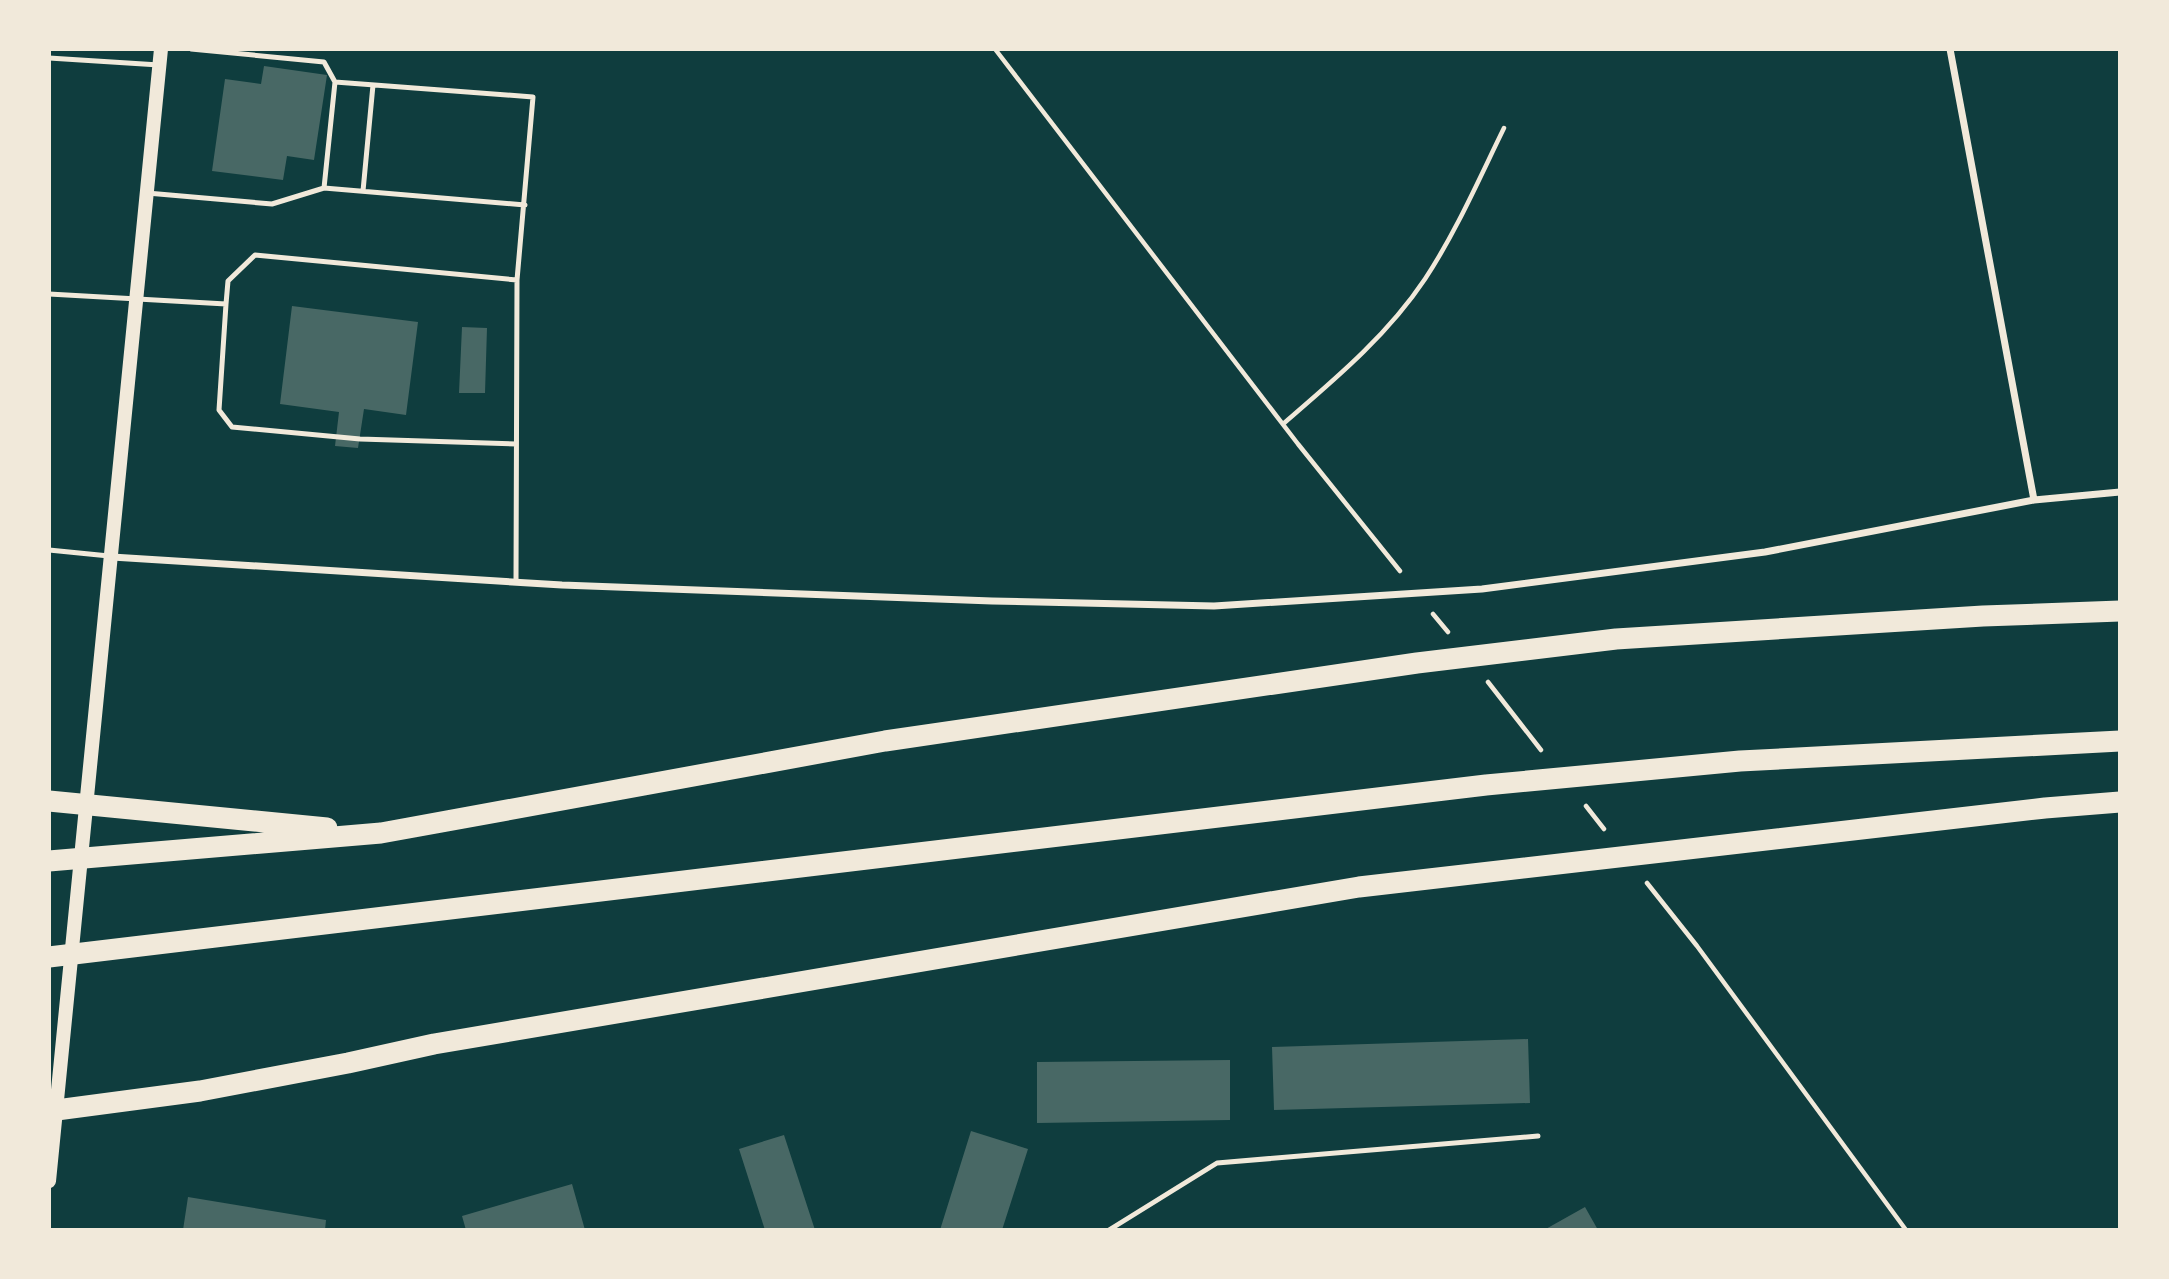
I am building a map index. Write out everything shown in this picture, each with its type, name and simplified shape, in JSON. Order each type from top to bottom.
[{"type":"highway","points":[[49,861],[381,833],[884,741],[1417,663],[1616,639],[1983,616],[2120,611]]},
{"type":"highway","points":[[49,957],[1486,786],[1740,761],[2120,741]]},
{"type":"highway","points":[[49,801],[381,833]]},
{"type":"highway","points":[[49,1111],[200,1091],[434,1044],[1359,887],[2045,808],[2120,802]]},
{"type":"main road","points":[[49,1181],[161,49]]},
{"type":"street","points":[[1950,49],[2034,500]]},
{"type":"street","points":[[112,556],[516,582],[992,601],[1214,606],[1482,589],[1522,584],[1765,552],[2034,500],[2120,492]]},
{"type":"lane","points":[[191,49],[324,61],[335,82],[324,188]]},
{"type":"lane","points":[[49,58],[159,65]]},
{"type":"lane","points":[[335,82],[533,97],[517,280],[516,582]]},
{"type":"lane","points":[[363,191],[373,85]]},
{"type":"lane","points":[[147,194],[272,204],[324,188],[525,205]]},
{"type":"lane","points":[[516,444],[360,439],[232,428],[219,410],[228,281],[254,255],[517,280]]},
{"type":"lane","points":[[49,294],[226,304]]},
{"type":"lane","points":[[49,550],[112,556]]},
{"type":"lane","points":[[1109,1230],[1217,1163],[1538,1136]]},
{"type":"path","points":[[995,49],[1298,444],[1405,578]]},
{"type":"path","points":[[1283,424],[1382,333],[1424,281],[1448,242],[1504,128]]},
{"type":"path","points":[[1431,611],[1448,632]]},
{"type":"path","points":[[1482,676],[1542,751]]},
{"type":"path","points":[[1586,806],[1611,838]]},
{"type":"path","points":[[1646,881],[1906,1230]]},
{"type":"building","points":[[264,66],[327,75],[314,160],[287,156],[283,180],[212,171],[225,79],[261,84]]},
{"type":"building","points":[[292,306],[418,322],[406,415],[364,409],[358,448],[335,446],[339,412],[280,404]]},
{"type":"building","points":[[462,327],[487,328],[485,393],[459,393]]},
{"type":"building","points":[[1528,1039],[1530,1103],[1274,1110],[1272,1047]]},
{"type":"building","points":[[1230,1060],[1230,1120],[1037,1123],[1037,1062]]},
{"type":"building","points":[[971,1131],[1028,1149],[1002,1230],[940,1230]]},
{"type":"building","points":[[784,1135],[815,1230],[765,1230],[739,1149]]},
{"type":"building","points":[[572,1184],[585,1230],[466,1230],[462,1216]]},
{"type":"building","points":[[188,1197],[326,1220],[325,1230],[183,1230]]},
{"type":"building","points":[[1585,1207],[1598,1230],[1544,1230]]}]
